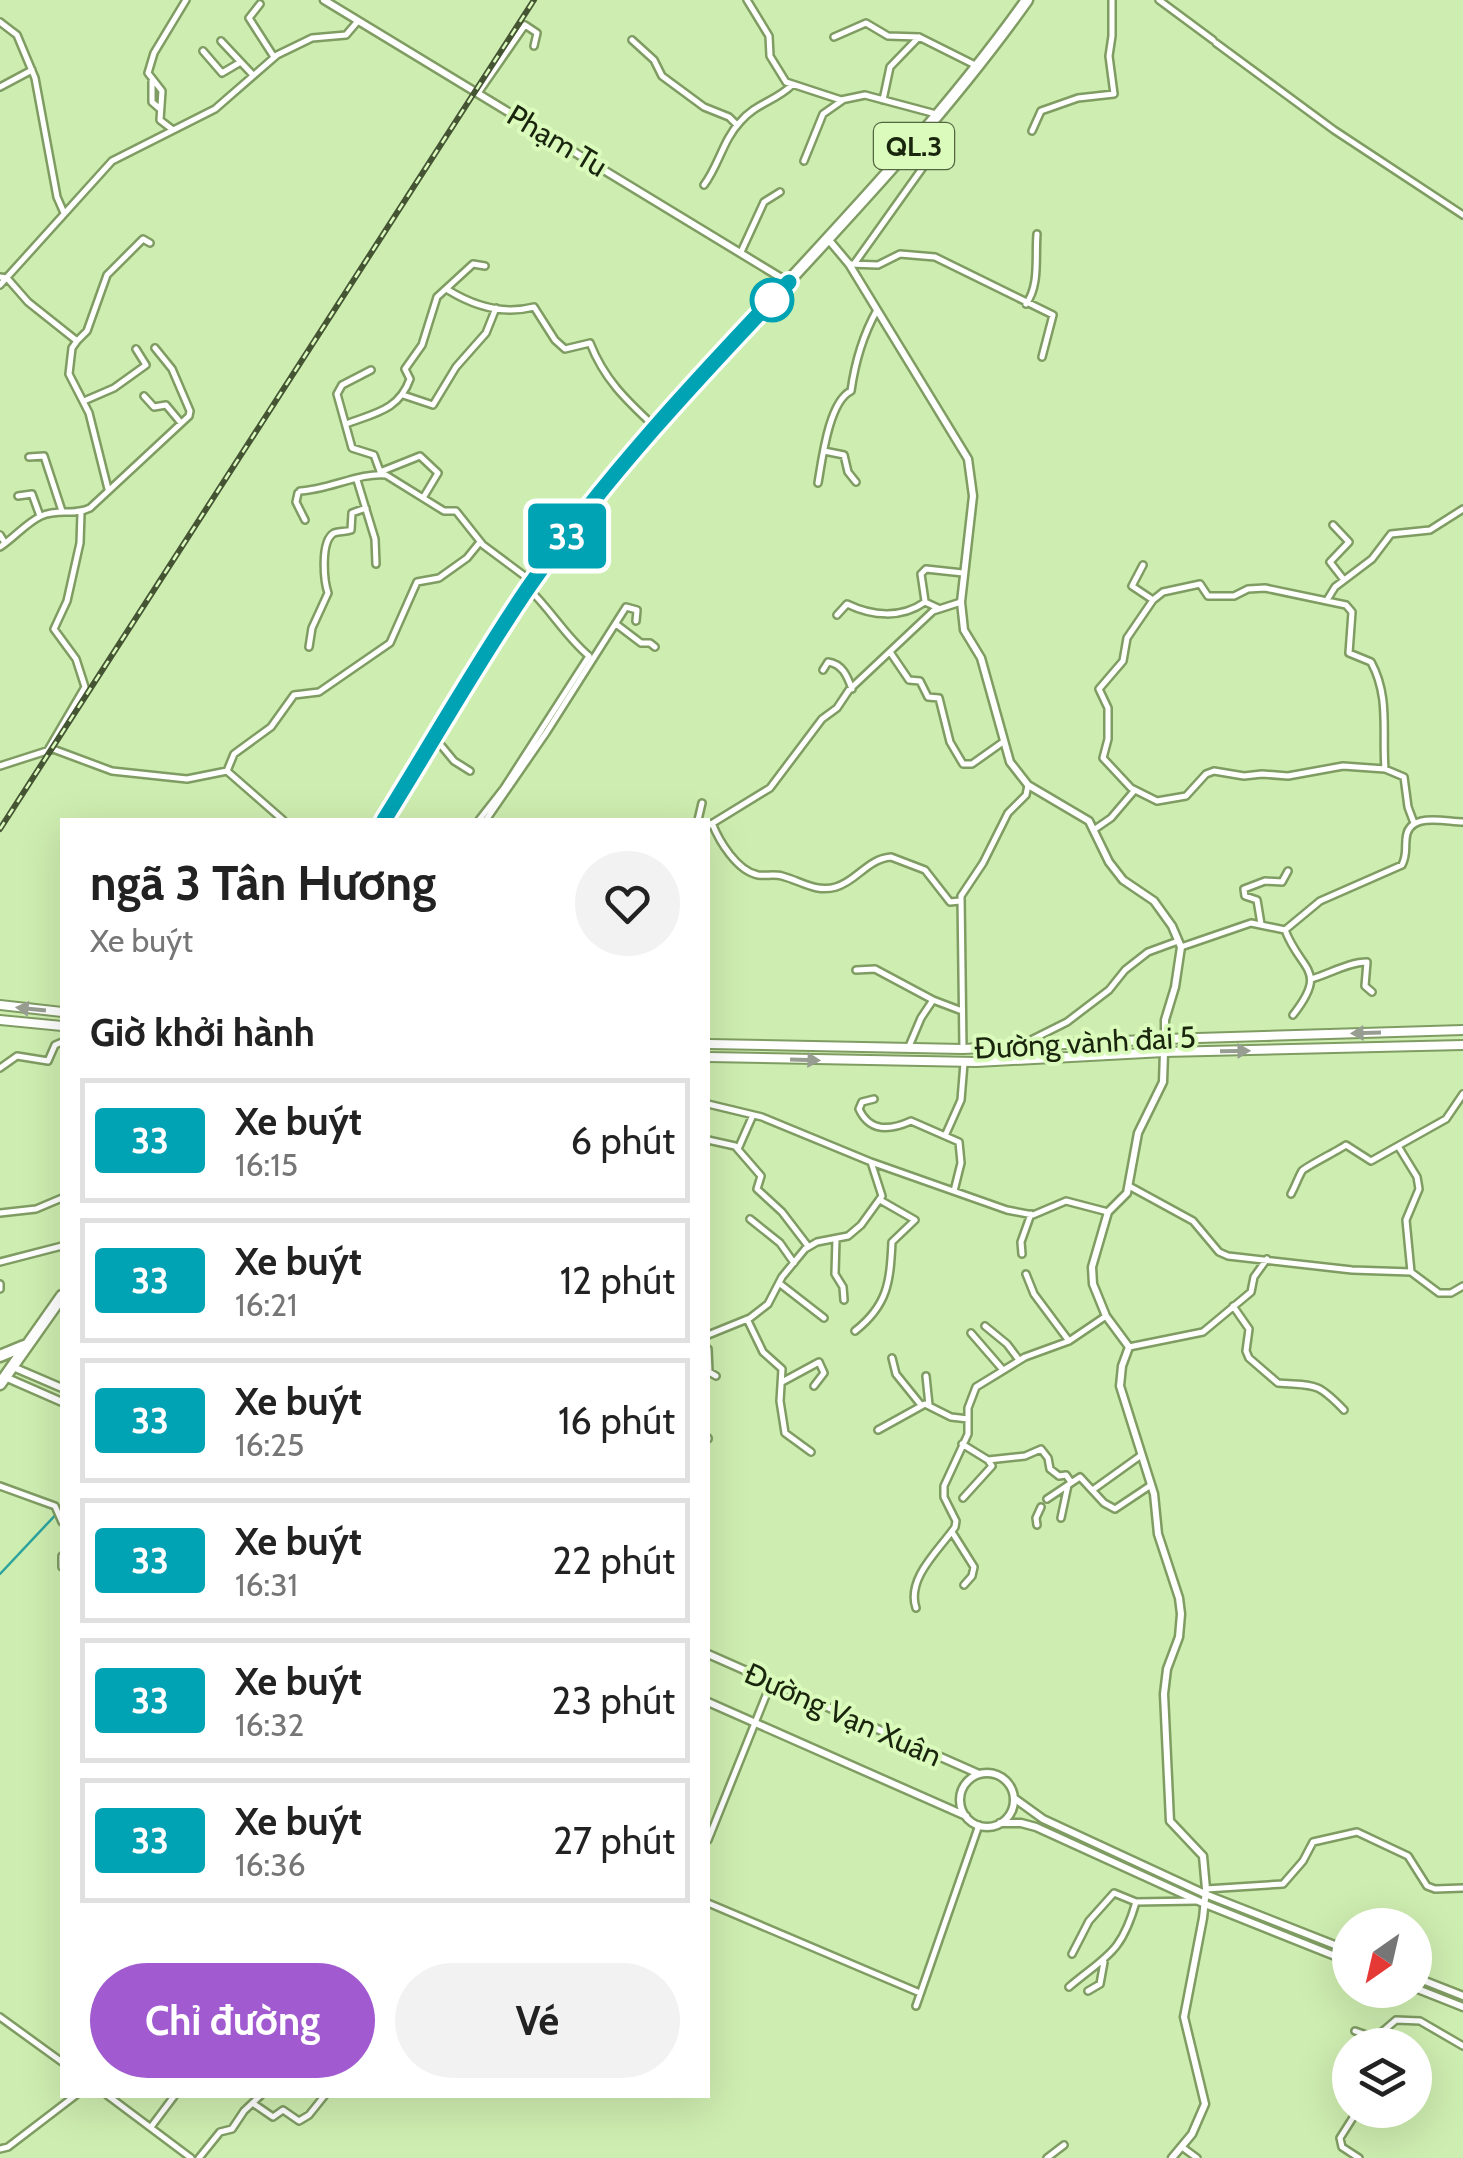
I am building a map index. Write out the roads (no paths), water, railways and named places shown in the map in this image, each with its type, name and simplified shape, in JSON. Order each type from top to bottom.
[{"type":"highway","name":"QL.3","points":[[385,818],[530,585],[656,428],[939,115],[1028,0]]},
{"type":"highway","points":[[6,1373],[60,1299]]},
{"type":"highway","points":[[0,1356],[14,1353],[32,1339]]},
{"type":"main road","points":[[0,1005],[60,1012]]},
{"type":"main road","points":[[0,1020],[60,1026]]},
{"type":"main road","name":"Đường vành đai 5","points":[[710,1044],[963,1049],[1463,1030]]},
{"type":"main road","points":[[1164,1039],[1164,1052]]},
{"type":"main road","name":"Đường vành đai 5","points":[[710,1057],[964,1062],[1164,1052],[1463,1045]]},
{"type":"street","points":[[174,130],[160,120],[162,91],[148,73],[154,54],[186,0]]},
{"type":"street","name":"Phạm Tu","points":[[324,0],[789,282]]},
{"type":"street","points":[[747,0],[768,36],[770,56],[782,78],[792,85],[843,100]]},
{"type":"street","points":[[1032,131],[1041,112],[1078,98],[1114,94],[1109,56],[1112,0]]},
{"type":"street","points":[[1159,0],[1334,130],[1463,216]]},
{"type":"street","points":[[260,4],[249,18],[274,56]]},
{"type":"street","points":[[0,285],[112,160],[215,108],[274,56],[312,38],[346,35],[358,21]]},
{"type":"street","points":[[0,22],[17,35],[32,70],[57,197],[64,214]]},
{"type":"street","points":[[834,37],[866,22],[888,36],[919,37],[979,67]]},
{"type":"street","points":[[478,94],[524,24],[538,35],[534,46]]},
{"type":"street","points":[[883,100],[890,67],[919,37]]},
{"type":"street","points":[[632,40],[654,60],[662,76],[737,125]]},
{"type":"street","points":[[221,41],[252,74]]},
{"type":"street","points":[[203,51],[222,73],[238,62]]},
{"type":"street","points":[[0,87],[32,70]]},
{"type":"street","points":[[152,80],[152,102],[160,109]]},
{"type":"street","points":[[704,185],[737,125],[757,104],[792,85]]},
{"type":"street","points":[[804,161],[824,112],[843,100],[865,95],[939,115]]},
{"type":"street","points":[[852,264],[941,142]]},
{"type":"street","points":[[741,252],[758,211],[767,198],[780,192]]},
{"type":"street","points":[[1026,304],[1036,276],[1037,234]]},
{"type":"street","points":[[108,489],[84,401],[70,374],[72,348],[87,331],[108,275],[143,239],[150,244]]},
{"type":"street","points":[[828,239],[852,264],[968,458],[974,496],[963,573],[964,630],[981,658],[1013,769],[1028,785],[1074,810],[1095,830],[1108,862],[1123,880],[1154,901],[1180,944],[1164,1039]]},
{"type":"street","points":[[852,264],[878,265],[900,254],[935,257],[964,268],[1026,304],[1050,312],[1054,318],[1042,356]]},
{"type":"street","points":[[346,424],[391,408],[404,396],[410,379],[406,367],[422,345],[437,297],[474,264],[484,266]]},
{"type":"street","points":[[3,278],[78,341]]},
{"type":"street","points":[[448,290],[475,306],[518,311],[534,307],[565,349],[590,343],[615,389],[656,428]]},
{"type":"street","points":[[404,396],[433,406],[456,367],[486,333],[496,308]]},
{"type":"street","points":[[818,483],[832,419],[843,395],[850,391],[864,334],[877,310]]},
{"type":"street","points":[[0,535],[3,545],[40,516],[81,513],[98,502],[181,424],[190,411],[172,370],[155,348]]},
{"type":"street","points":[[84,401],[123,383],[146,365],[136,349]]},
{"type":"street","points":[[371,370],[342,386],[337,394],[352,448],[372,454],[381,473],[444,512],[456,511],[480,542],[530,585],[591,657]]},
{"type":"street","points":[[144,396],[154,406],[166,405],[181,424]]},
{"type":"street","points":[[824,451],[844,455],[848,472],[856,482]]},
{"type":"street","points":[[29,457],[44,456],[62,512]]},
{"type":"street","points":[[304,520],[296,502],[299,492],[358,480],[419,456],[438,473],[423,498]]},
{"type":"street","points":[[358,480],[374,539],[376,564]]},
{"type":"street","points":[[18,496],[32,494],[40,516]]},
{"type":"street","points":[[310,646],[312,628],[328,593],[322,578],[328,539],[334,533],[351,530],[352,512],[366,508]]},
{"type":"street","points":[[1327,600],[1344,580],[1372,559],[1392,534],[1430,530],[1463,509]]},
{"type":"street","points":[[48,750],[85,687],[76,659],[54,629],[68,602],[80,543],[81,513]]},
{"type":"street","points":[[1333,525],[1349,541],[1330,562],[1344,580]]},
{"type":"street","points":[[227,772],[234,754],[271,727],[294,696],[319,692],[390,643],[419,580],[439,578],[463,562],[480,542]]},
{"type":"street","points":[[1142,565],[1133,588],[1153,600]]},
{"type":"street","points":[[938,608],[926,602],[922,588],[924,570],[963,573]]},
{"type":"street","points":[[1385,769],[1382,733],[1386,708],[1381,681],[1371,662],[1349,653],[1351,608],[1327,600],[1261,588],[1234,596],[1208,596],[1198,584],[1163,592],[1127,638],[1123,661],[1100,689],[1108,708],[1108,739],[1103,758],[1134,791],[1156,802],[1182,798],[1214,770],[1244,776],[1284,776],[1337,767],[1385,769],[1404,777],[1414,822]]},
{"type":"street","points":[[837,615],[847,604],[876,614],[914,610],[926,602]]},
{"type":"street","points":[[960,901],[950,902],[925,870],[891,857],[871,864],[834,888],[816,888],[784,876],[752,873],[722,844],[710,825],[770,788],[822,719],[837,708],[852,688],[938,608],[961,602]]},
{"type":"street","points":[[483,818],[629,606],[637,610],[636,621]]},
{"type":"street","points":[[616,624],[639,642],[655,647]]},
{"type":"street","points":[[890,652],[909,680],[922,682],[928,697],[940,698],[950,742],[962,764],[972,764],[1003,742]]},
{"type":"street","points":[[824,670],[828,662],[838,666],[852,688]]},
{"type":"street","points":[[435,738],[454,762],[470,771]]},
{"type":"street","points":[[0,766],[56,749],[112,771],[187,779],[227,772]]},
{"type":"street","points":[[227,772],[281,818]]},
{"type":"street","points":[[963,1049],[962,891],[983,862],[1008,813],[1026,794],[1028,785]]},
{"type":"street","points":[[1095,830],[1134,791]]},
{"type":"street","points":[[698,818],[702,803]]},
{"type":"street","points":[[1414,822],[1463,822]]},
{"type":"street","points":[[1285,930],[1320,901],[1402,865],[1406,832],[1414,822]]},
{"type":"street","points":[[1261,924],[1257,900],[1245,896],[1244,889],[1265,880],[1282,882],[1288,871]]},
{"type":"street","points":[[1016,1047],[1067,1022],[1148,952],[1242,925],[1261,924],[1285,930],[1307,964],[1311,979],[1308,994],[1293,1016]]},
{"type":"street","points":[[1311,979],[1367,962],[1365,986],[1372,992]]},
{"type":"street","points":[[856,970],[875,969],[962,1011]]},
{"type":"street","points":[[910,1044],[920,1018],[933,1000]]},
{"type":"street","points":[[0,1068],[17,1056],[48,1061],[60,1043]]},
{"type":"street","points":[[1129,1347],[1106,1316],[1093,1284],[1092,1267],[1108,1212],[1127,1193],[1138,1134],[1163,1082],[1164,1052]]},
{"type":"street","points":[[944,1136],[961,1100],[964,1062]]},
{"type":"street","points":[[1291,1194],[1304,1170],[1331,1157],[1342,1146],[1368,1162],[1446,1118],[1463,1094]]},
{"type":"street","points":[[874,1099],[862,1102],[858,1109],[863,1118],[876,1126],[892,1130],[911,1121],[955,1139],[960,1146],[961,1166],[954,1191]]},
{"type":"street","points":[[710,1104],[754,1114],[870,1162],[1031,1214],[1066,1201],[1108,1212]]},
{"type":"street","points":[[738,1149],[754,1114]]},
{"type":"street","points":[[710,1141],[738,1149],[760,1176],[759,1192],[782,1212],[808,1246]]},
{"type":"street","points":[[1398,1146],[1417,1177],[1419,1189],[1406,1220],[1411,1272]]},
{"type":"street","points":[[710,1334],[747,1319],[771,1301],[779,1283],[808,1246],[845,1238],[858,1228],[880,1200],[881,1188],[870,1162]]},
{"type":"street","points":[[1128,1186],[1193,1220],[1223,1255],[1352,1270],[1411,1272],[1439,1293],[1451,1293],[1463,1286]]},
{"type":"street","points":[[0,1213],[36,1208],[60,1199]]},
{"type":"street","points":[[855,1331],[884,1302],[892,1268],[892,1242],[915,1220],[880,1200]]},
{"type":"street","points":[[1022,1254],[1031,1214]]},
{"type":"street","points":[[750,1219],[780,1244],[794,1262]]},
{"type":"street","points":[[836,1239],[836,1274],[844,1300]]},
{"type":"street","points":[[0,1262],[60,1247]]},
{"type":"street","points":[[1129,1347],[1203,1332],[1252,1290],[1254,1276],[1267,1259]]},
{"type":"street","points":[[1026,1274],[1034,1294],[1069,1341]]},
{"type":"street","points":[[779,1283],[824,1318]]},
{"type":"street","points":[[1233,1306],[1248,1325],[1246,1351],[1258,1368],[1278,1383],[1315,1386],[1333,1397],[1344,1410]]},
{"type":"street","points":[[916,1608],[915,1588],[930,1556],[952,1532],[956,1521],[944,1497],[944,1486],[968,1434],[968,1408],[976,1387],[1019,1360],[1069,1341],[1106,1316]]},
{"type":"street","points":[[747,1319],[763,1352],[782,1369],[784,1430],[811,1452]]},
{"type":"street","points":[[984,1326],[1007,1344],[1019,1360]]},
{"type":"street","points":[[972,1333],[1003,1370]]},
{"type":"street","points":[[1129,1347],[1120,1386],[1150,1485],[1158,1534],[1180,1598],[1179,1638],[1167,1669],[1164,1694],[1170,1821],[1202,1856],[1206,1892],[1184,2017],[1205,2104],[1201,2118],[1172,2158]]},
{"type":"street","points":[[892,1358],[896,1374],[925,1405],[951,1417],[968,1418]]},
{"type":"street","points":[[782,1382],[819,1362],[824,1377],[814,1386]]},
{"type":"street","points":[[710,1372],[716,1376]]},
{"type":"street","points":[[6,1373],[60,1387]]},
{"type":"street","points":[[6,1373],[60,1401]]},
{"type":"street","points":[[925,1405],[926,1376]]},
{"type":"street","points":[[878,1430],[925,1405]]},
{"type":"street","points":[[962,1444],[988,1460],[1026,1456],[1041,1449],[1050,1469],[1058,1476],[1066,1475],[1070,1483],[1061,1518]]},
{"type":"street","points":[[1094,1490],[1140,1456]]},
{"type":"street","points":[[963,1498],[991,1469],[988,1460]]},
{"type":"street","points":[[1047,1499],[1082,1477],[1104,1503],[1115,1509],[1150,1485]]},
{"type":"street","points":[[0,1486],[60,1515]]},
{"type":"street","points":[[1037,1525],[1041,1507]]},
{"type":"street","points":[[952,1532],[974,1567],[964,1585]]},
{"type":"street","name":"Đường Vạn Xuân","points":[[710,1655],[979,1774]]},
{"type":"street","points":[[710,1835],[772,1682]]},
{"type":"street","name":"Đường Vạn Xuân","points":[[710,1703],[966,1816]]},
{"type":"street","points":[[1000,1823],[1013,1808],[1008,1783],[995,1774],[979,1774],[965,1784],[962,1792],[966,1816],[979,1825],[1021,1823],[1036,1827],[1202,1903],[1332,1955]]},
{"type":"street","points":[[1014,1798],[1043,1819],[1332,1944]]},
{"type":"street","points":[[916,2006],[979,1825]]},
{"type":"street","points":[[1206,1892],[1283,1884],[1313,1842],[1353,1832],[1408,1856],[1427,1886],[1463,1888]]},
{"type":"street","points":[[1072,1954],[1089,1921],[1114,1893],[1136,1902],[1202,1903]]},
{"type":"street","points":[[1070,1987],[1104,1962],[1128,1929],[1136,1902]]},
{"type":"street","points":[[710,1905],[920,1993]]},
{"type":"street","points":[[1088,1991],[1100,1984],[1104,1962]]},
{"type":"street","points":[[1432,1984],[1463,1996]]},
{"type":"street","points":[[1432,1995],[1463,2007]]},
{"type":"street","points":[[0,2017],[60,2061]]},
{"type":"street","points":[[1386,2028],[1396,2020],[1420,2021],[1463,2046]]},
{"type":"street","points":[[0,2149],[72,2098]]},
{"type":"street","points":[[111,2098],[191,2158]]},
{"type":"street","points":[[151,2128],[172,2098]]},
{"type":"street","points":[[199,2158],[220,2132],[232,2128],[259,2098]]},
{"type":"street","points":[[254,2104],[271,2116],[282,2109],[301,2120],[322,2098]]},
{"type":"street","points":[[1346,2128],[1340,2138],[1342,2148],[1359,2158]]},
{"type":"street","points":[[1047,2158],[1064,2145]]},
{"type":"street","points":[[1182,2147],[1197,2158]]},
{"type":"waterway","points":[[0,1574],[60,1510]]},
{"type":"railway","points":[[0,829],[534,0]]}]
